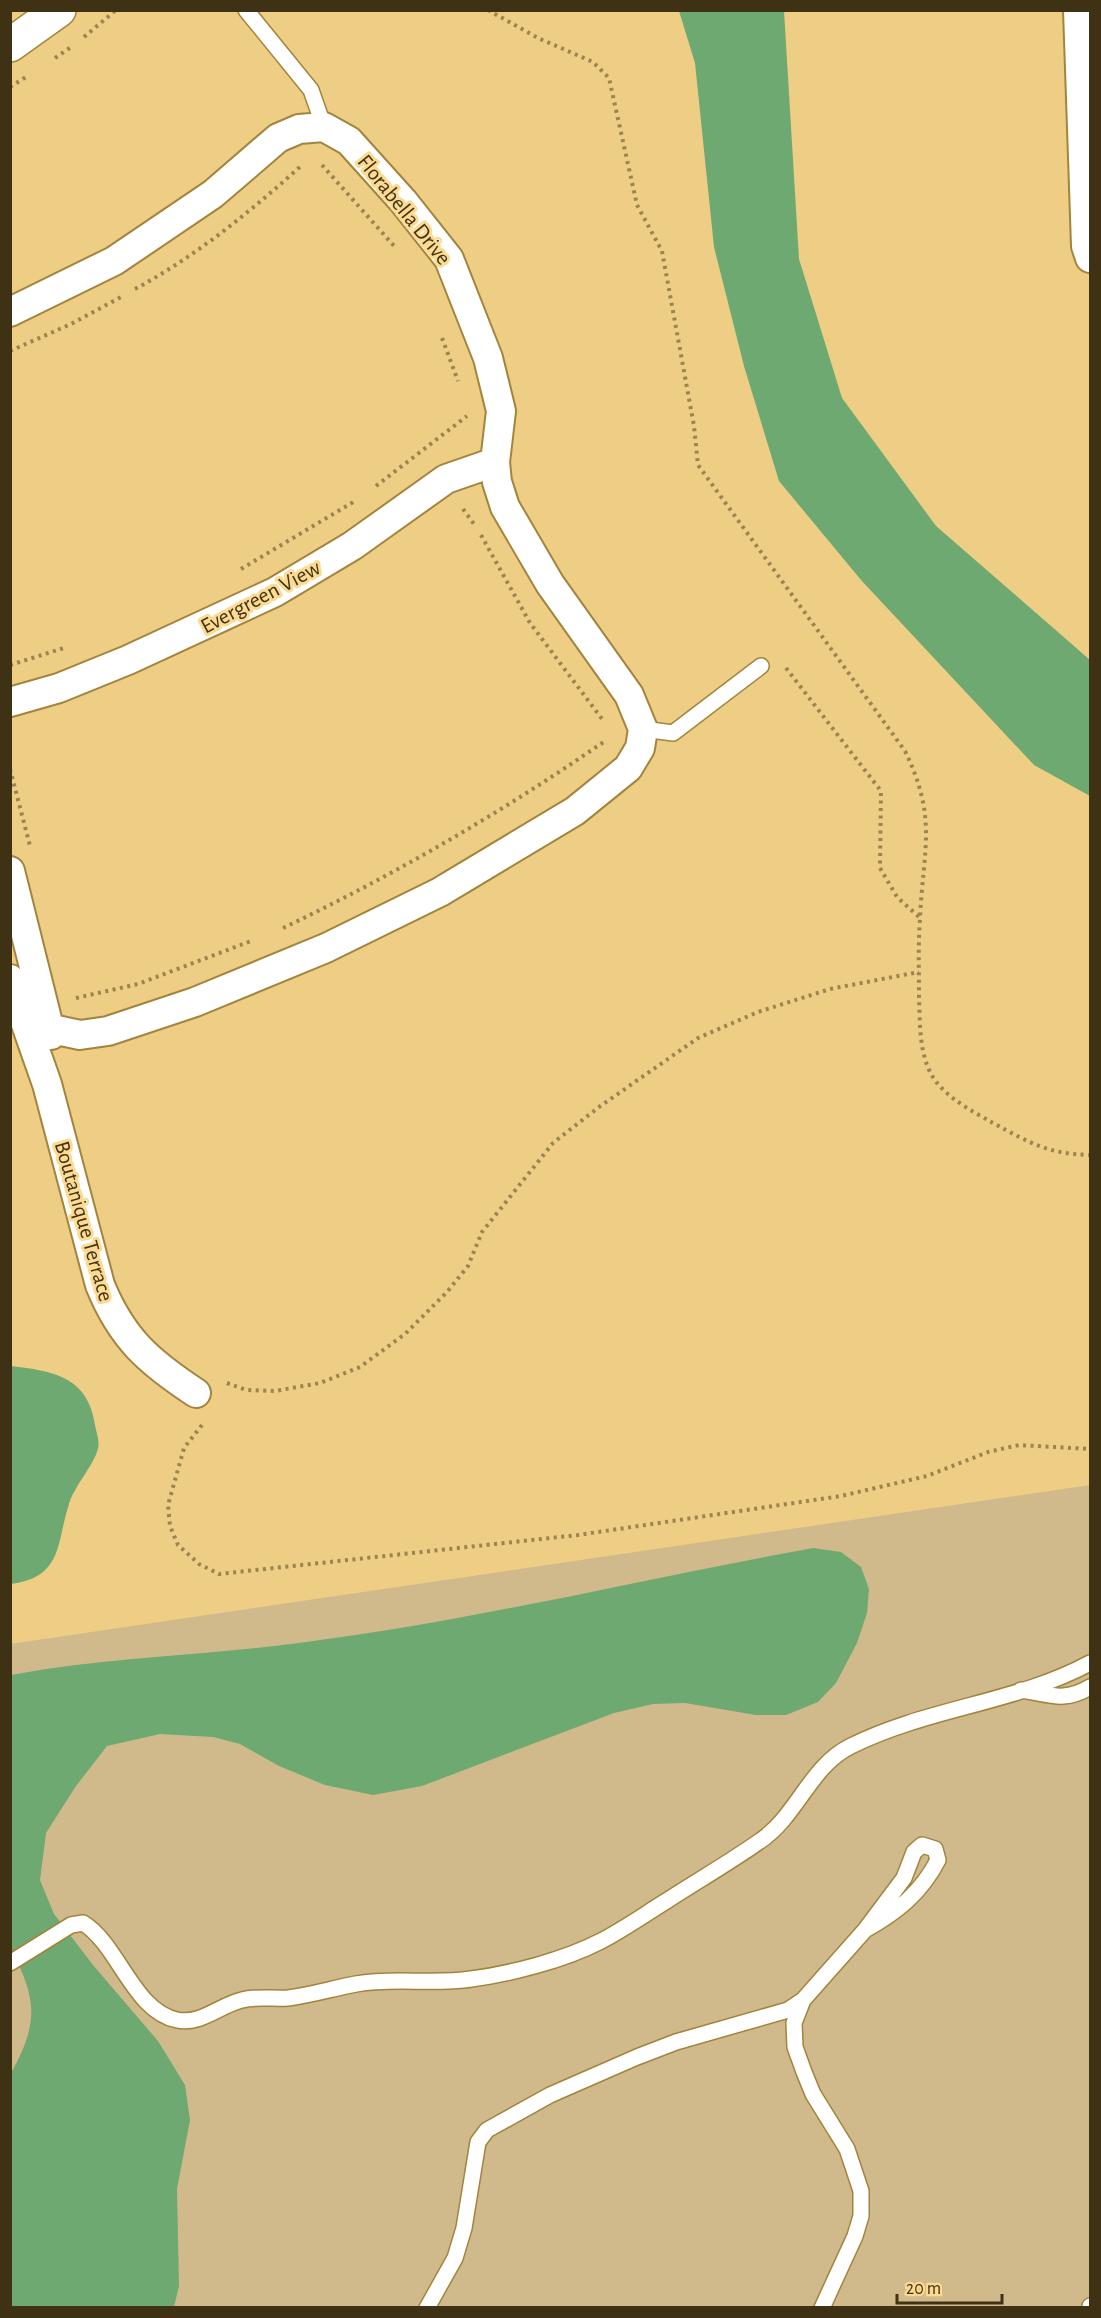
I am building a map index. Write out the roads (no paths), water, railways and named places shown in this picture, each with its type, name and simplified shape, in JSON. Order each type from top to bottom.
[{"type":"main road","points":[[10,45],[59,10]]},
{"type":"street","points":[[1078,10],[1086,246],[1090,258]]},
{"type":"street","points":[[10,312],[94,271],[132,249],[213,194],[278,138],[299,129],[324,127]]},
{"type":"street","name":"Florabella Drive","points":[[324,127],[349,141],[404,201],[449,260],[488,358],[501,411],[495,462],[497,482],[506,507],[550,584],[629,695],[643,733]]},
{"type":"street","name":"Evergreen View","points":[[10,702],[59,688],[118,664],[276,592],[352,546],[446,480],[495,462]]},
{"type":"street","points":[[14,991],[52,1029],[80,1035],[108,1031],[185,1005],[326,948],[440,892],[576,811],[628,768],[636,758],[643,733]]},
{"type":"street","name":"Boutanique Terrace","points":[[10,871],[52,1029],[47,1084]]},
{"type":"street","name":"Boutanique Terrace","points":[[14,991],[47,1084],[100,1286],[111,1311],[125,1335],[155,1365],[196,1393]]},
{"type":"lane","points":[[246,10],[311,90],[324,127]]},
{"type":"lane","points":[[643,733],[673,733],[761,666]]},
{"type":"lane","points":[[10,1963],[71,1925],[82,1923],[96,1931],[148,2003],[163,2015],[178,2021],[198,2019],[241,2000],[288,1998],[359,1983],[393,1980],[469,1980],[500,1974],[597,1943],[738,1857],[770,1834],[790,1815],[824,1765],[847,1747],[940,1713],[1051,1681],[1090,1663]]},
{"type":"lane","points":[[1019,1690],[1054,1698],[1068,1697],[1090,1687]]},
{"type":"lane","points":[[427,2307],[455,2258],[466,2218],[478,2142],[487,2130],[541,2099],[637,2057],[676,2042],[788,2010],[803,2000],[865,1930],[904,1878],[915,1851],[922,1845],[936,1849],[938,1860],[922,1887],[896,1911],[865,1930]]},
{"type":"lane","points":[[803,2000],[794,2023],[795,2047],[813,2094],[847,2148],[861,2191],[861,2216],[855,2236],[822,2307]]}]
